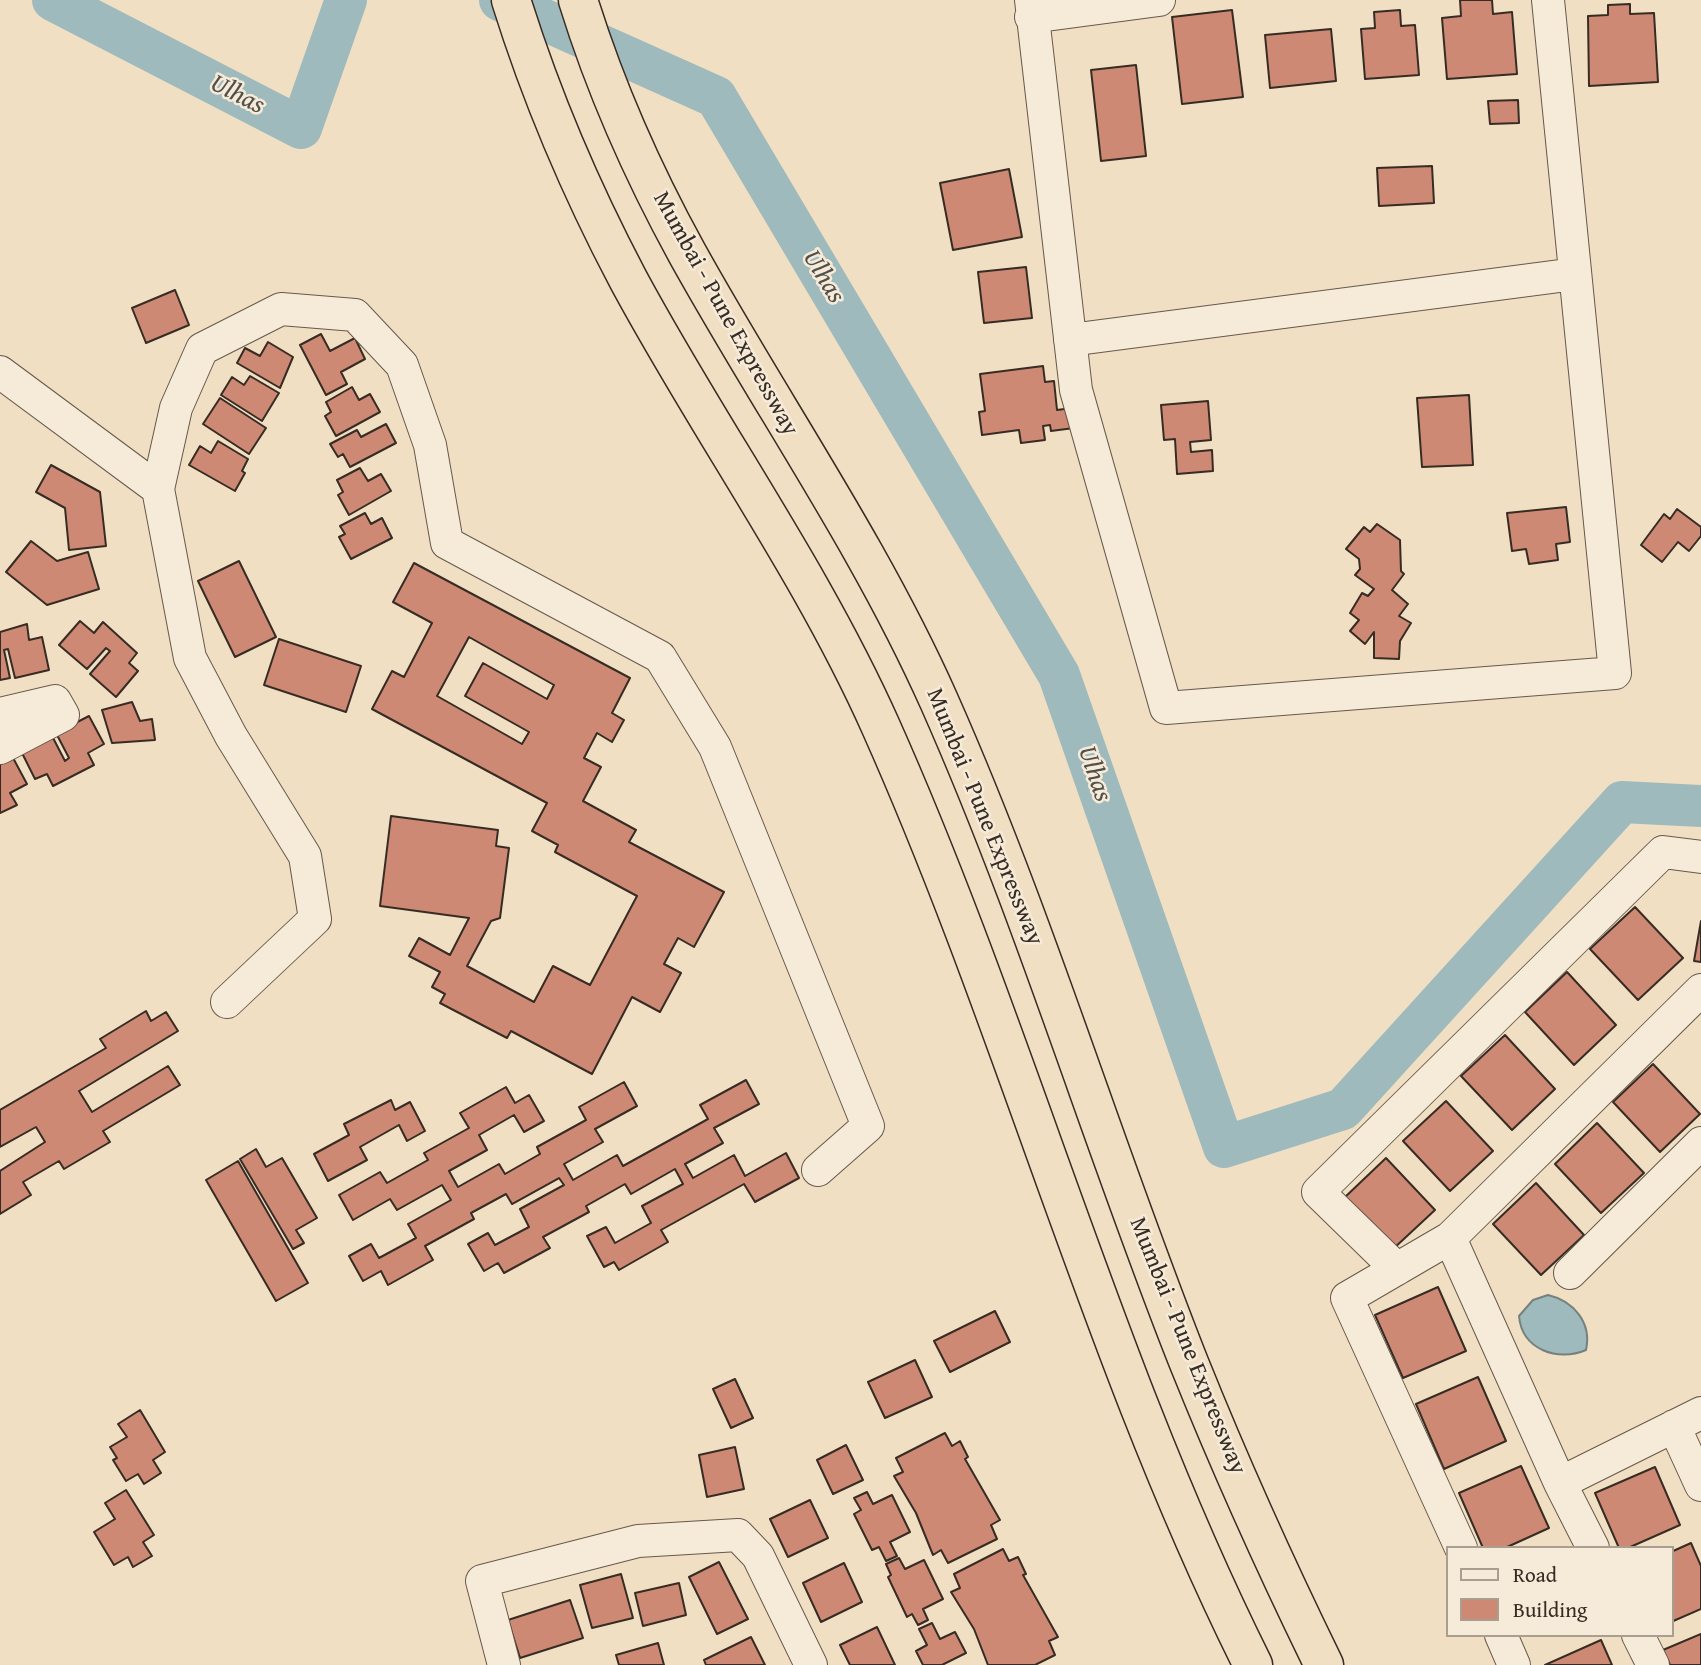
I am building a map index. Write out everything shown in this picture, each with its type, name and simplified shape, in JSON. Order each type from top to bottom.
[{"type":"highway","points":[[511,0],[527,50],[572,163],[628,279],[835,630],[881,727],[947,886],[1130,1388],[1253,1665]]},
{"type":"highway","name":"Mumbai - Pune Expressway","points":[[582,14],[625,124],[685,249],[891,600],[939,701],[1001,849],[1189,1364],[1324,1665]]},
{"type":"street","points":[[1159,0],[1031,8],[1076,390],[1166,708],[1615,673],[1548,0]]},
{"type":"street","points":[[1070,340],[1575,274]]},
{"type":"street","points":[[227,1002],[315,919],[305,856],[231,737],[190,658],[158,489],[176,408],[202,349],[281,309],[355,315],[402,365],[430,445],[447,543],[660,657],[715,747],[867,1126],[818,1170]]},
{"type":"street","points":[[0,372],[158,489]]},
{"type":"street","points":[[0,714],[55,701],[63,715],[0,748]]},
{"type":"street","points":[[1397,1269],[1318,1192],[1663,852],[1701,857]]},
{"type":"street","points":[[1460,1546],[1347,1298],[1450,1238],[1701,990]]},
{"type":"street","points":[[1570,1273],[1701,1143]]},
{"type":"street","points":[[1450,1238],[1560,1483],[1592,1546]]},
{"type":"street","points":[[1560,1483],[1688,1420],[1701,1485]]},
{"type":"street","points":[[504,1665],[482,1581],[638,1541],[738,1535],[758,1556],[811,1665]]},
{"type":"street","points":[[1502,1637],[1514,1665]]},
{"type":"street","points":[[1638,1637],[1653,1665]]},
{"type":"water","points":[[1548,1295],[1566,1302],[1579,1315],[1586,1331],[1586,1350],[1564,1355],[1553,1353],[1534,1345],[1527,1337],[1519,1316],[1533,1300]]},
{"type":"building","points":[[1460,0],[1492,0],[1493,14],[1512,12],[1517,74],[1447,79],[1442,18],[1461,16]]},
{"type":"building","points":[[1630,4],[1630,14],[1654,13],[1658,82],[1589,86],[1588,16],[1608,15],[1608,5]]},
{"type":"building","points":[[1232,10],[1243,97],[1182,104],[1172,17]]},
{"type":"building","points":[[1400,10],[1401,26],[1415,25],[1419,75],[1365,79],[1361,29],[1375,28],[1374,12]]},
{"type":"building","points":[[1331,29],[1336,81],[1270,88],[1265,35]]},
{"type":"building","points":[[1136,65],[1146,156],[1101,161],[1091,70]]},
{"type":"building","points":[[1518,100],[1519,123],[1490,124],[1488,101]]},
{"type":"building","points":[[1432,166],[1434,203],[1379,206],[1377,168]]},
{"type":"building","points":[[1009,169],[1022,237],[953,250],[940,183]]},
{"type":"building","points":[[1026,267],[1032,318],[984,323],[978,272]]},
{"type":"building","points":[[175,290],[189,325],[146,343],[132,308]]},
{"type":"building","points":[[321,334],[330,351],[355,338],[365,359],[341,372],[347,384],[326,395],[300,345]]},
{"type":"building","points":[[268,342],[293,357],[280,388],[237,363],[245,348],[260,356]]},
{"type":"building","points":[[1043,366],[1045,382],[1054,381],[1057,410],[1072,408],[1074,428],[1051,431],[1050,425],[1043,426],[1045,440],[1021,443],[1019,430],[982,435],[979,412],[985,411],[980,374]]},
{"type":"building","points":[[250,376],[279,393],[262,421],[221,395],[232,377],[244,385]]},
{"type":"building","points":[[352,387],[359,400],[370,394],[380,412],[336,436],[325,416],[331,412],[326,402]]},
{"type":"building","points":[[1469,395],[1473,465],[1422,467],[1417,398]]},
{"type":"building","points":[[220,398],[266,428],[249,454],[203,424]]},
{"type":"building","points":[[1208,401],[1211,440],[1190,442],[1191,452],[1212,450],[1213,471],[1177,474],[1175,439],[1164,440],[1161,405]]},
{"type":"building","points":[[386,424],[396,443],[350,467],[343,454],[338,457],[330,444],[357,430],[361,437]]},
{"type":"building","points":[[218,441],[248,459],[242,471],[245,473],[235,491],[189,465],[200,446],[211,453]]},
{"type":"building","points":[[51,465],[100,492],[106,546],[69,550],[65,508],[36,492]]},
{"type":"building","points":[[360,468],[368,481],[381,474],[391,491],[349,515],[338,495],[343,492],[337,480]]},
{"type":"building","points":[[1566,507],[1570,542],[1556,544],[1558,560],[1529,564],[1526,549],[1512,551],[1507,513]]},
{"type":"building","points":[[1677,509],[1701,527],[1701,536],[1689,551],[1678,542],[1662,562],[1641,545],[1664,514],[1670,519]]},
{"type":"building","points":[[365,513],[371,524],[382,518],[392,538],[351,559],[339,537],[345,534],[340,526]]},
{"type":"building","points":[[1377,524],[1400,540],[1401,571],[1404,574],[1392,590],[1408,604],[1399,616],[1411,623],[1400,641],[1399,659],[1374,658],[1374,632],[1365,644],[1350,631],[1359,620],[1350,613],[1362,593],[1368,596],[1374,589],[1355,575],[1360,569],[1359,559],[1346,549],[1364,527],[1370,532]]},
{"type":"building","points":[[31,541],[57,561],[88,552],[99,589],[47,605],[6,572]]},
{"type":"building","points":[[239,561],[276,637],[235,657],[198,581]]},
{"type":"building","points":[[414,563],[630,678],[612,713],[624,720],[612,742],[597,733],[584,758],[601,767],[583,801],[636,830],[629,842],[724,892],[694,947],[678,938],[664,964],[681,973],[660,1012],[632,997],[592,1074],[511,1031],[507,1038],[440,1003],[445,994],[432,987],[440,972],[409,956],[419,938],[450,955],[469,918],[380,906],[391,816],[498,830],[496,846],[509,848],[500,918],[491,921],[467,966],[534,1002],[553,966],[590,985],[637,896],[555,852],[558,845],[532,831],[547,803],[372,709],[392,671],[404,677],[432,623],[393,602]],"holes":[[[469,637],[554,685],[547,699],[483,663],[465,696],[529,732],[522,744],[437,696]]]},
{"type":"building","points":[[80,621],[94,633],[103,622],[137,653],[129,663],[138,671],[116,697],[90,674],[110,651],[106,648],[87,669],[59,645]]},
{"type":"building","points":[[27,624],[29,640],[42,637],[49,670],[15,678],[8,649],[4,650],[10,678],[0,680],[0,632]]},
{"type":"building","points":[[279,639],[361,666],[346,712],[264,685]]},
{"type":"building","points":[[132,702],[140,721],[152,719],[155,740],[112,743],[102,710]]},
{"type":"building","points":[[89,716],[104,744],[88,753],[94,765],[53,786],[47,774],[35,779],[20,749],[51,734],[65,761],[69,758],[56,733]]},
{"type":"building","points":[[12,756],[27,784],[10,793],[17,805],[0,813],[0,762]]},
{"type":"building","points":[[1635,907],[1683,958],[1638,1000],[1590,949]]},
{"type":"building","points":[[1701,921],[1701,962],[1694,961]]},
{"type":"building","points":[[1567,972],[1616,1025],[1574,1065],[1525,1012]]},
{"type":"building","points":[[146,1011],[151,1021],[166,1012],[178,1031],[79,1091],[92,1112],[168,1066],[180,1085],[103,1131],[110,1142],[64,1169],[59,1161],[23,1182],[31,1195],[0,1214],[0,1171],[45,1142],[36,1127],[0,1147],[0,1110],[106,1048],[100,1039]]},
{"type":"building","points":[[1505,1035],[1555,1089],[1512,1130],[1461,1076]]},
{"type":"building","points":[[1653,1064],[1700,1114],[1660,1152],[1613,1102]]},
{"type":"building","points":[[746,1080],[759,1104],[714,1128],[723,1143],[685,1164],[693,1178],[734,1155],[745,1176],[786,1153],[799,1178],[755,1202],[744,1184],[661,1230],[668,1242],[619,1270],[614,1262],[604,1267],[587,1236],[606,1227],[615,1243],[651,1223],[642,1206],[683,1184],[675,1169],[631,1194],[625,1184],[586,1206],[589,1212],[543,1237],[550,1248],[504,1273],[498,1263],[484,1271],[468,1244],[488,1233],[495,1245],[529,1227],[520,1209],[564,1185],[559,1178],[512,1204],[506,1194],[471,1213],[474,1219],[425,1246],[433,1260],[388,1285],[381,1271],[363,1281],[349,1256],[371,1244],[379,1258],[416,1238],[408,1224],[451,1200],[442,1185],[397,1210],[390,1199],[353,1220],[339,1195],[380,1172],[387,1183],[428,1160],[424,1153],[469,1128],[460,1113],[506,1087],[515,1103],[529,1095],[544,1121],[524,1132],[514,1115],[479,1135],[487,1150],[449,1171],[458,1187],[499,1164],[505,1174],[540,1154],[537,1147],[586,1120],[579,1107],[624,1082],[637,1106],[595,1129],[603,1142],[564,1164],[573,1180],[617,1155],[623,1166],[708,1119],[700,1105]]},
{"type":"building","points":[[391,1100],[395,1110],[410,1102],[425,1131],[407,1141],[399,1125],[360,1147],[367,1160],[328,1181],[314,1154],[349,1135],[344,1124]]},
{"type":"building","points":[[1446,1101],[1493,1151],[1450,1191],[1403,1141]]},
{"type":"building","points":[[1597,1123],[1644,1173],[1601,1213],[1555,1164]]},
{"type":"building","points":[[256,1149],[266,1167],[282,1158],[317,1218],[296,1230],[304,1243],[293,1249],[240,1159]]},
{"type":"building","points":[[1386,1158],[1435,1210],[1392,1250],[1343,1199]]},
{"type":"building","points":[[238,1161],[308,1283],[276,1301],[206,1180]]},
{"type":"building","points":[[1536,1183],[1584,1235],[1541,1275],[1493,1224]]},
{"type":"building","points":[[1438,1287],[1466,1351],[1403,1378],[1375,1315]]},
{"type":"building","points":[[995,1311],[1010,1342],[950,1372],[934,1341]]},
{"type":"building","points":[[915,1360],[932,1397],[885,1418],[868,1382]]},
{"type":"building","points":[[1478,1377],[1506,1441],[1444,1469],[1416,1404]]},
{"type":"building","points":[[735,1379],[753,1418],[731,1428],[713,1389]]},
{"type":"building","points":[[140,1410],[165,1452],[153,1460],[161,1473],[144,1484],[138,1474],[126,1481],[113,1460],[117,1458],[110,1447],[127,1437],[118,1424]]},
{"type":"building","points":[[945,1433],[952,1446],[960,1441],[968,1457],[965,1459],[1000,1520],[991,1525],[997,1539],[948,1563],[941,1550],[933,1555],[916,1513],[894,1476],[903,1472],[896,1458]]},
{"type":"building","points":[[846,1445],[863,1480],[833,1494],[817,1460]]},
{"type":"building","points":[[735,1447],[744,1489],[707,1497],[699,1455]]},
{"type":"building","points":[[1521,1466],[1549,1528],[1509,1546],[1482,1546],[1459,1493]]},
{"type":"building","points":[[1655,1467],[1680,1525],[1633,1546],[1618,1546],[1595,1493]]},
{"type":"building","points":[[126,1490],[154,1535],[143,1542],[152,1556],[133,1567],[128,1557],[114,1565],[94,1532],[115,1519],[105,1503]]},
{"type":"building","points":[[867,1492],[873,1504],[892,1495],[910,1532],[890,1542],[897,1556],[886,1561],[879,1547],[872,1550],[854,1514],[861,1510],[854,1498]]},
{"type":"building","points":[[810,1500],[828,1538],[788,1557],[770,1519]]},
{"type":"building","points":[[1691,1543],[1701,1566],[1701,1609],[1673,1621],[1673,1551]]},
{"type":"building","points":[[1003,1549],[1009,1561],[1018,1557],[1026,1574],[1023,1575],[1058,1637],[1049,1641],[1055,1655],[1035,1665],[988,1665],[974,1629],[951,1592],[960,1588],[954,1574]]},
{"type":"building","points":[[899,1558],[905,1569],[924,1560],[943,1599],[923,1609],[928,1620],[918,1625],[912,1614],[907,1617],[888,1577],[891,1575],[886,1564]]},
{"type":"building","points":[[719,1562],[748,1619],[717,1634],[689,1577]]},
{"type":"building","points":[[844,1563],[862,1602],[821,1622],[803,1583]]},
{"type":"building","points":[[621,1574],[633,1618],[592,1628],[580,1585]]},
{"type":"building","points":[[679,1583],[686,1615],[643,1626],[635,1593]]},
{"type":"building","points":[[570,1600],[583,1638],[520,1658],[508,1620]]},
{"type":"building","points":[[932,1623],[940,1639],[955,1632],[966,1653],[942,1665],[923,1665],[916,1651],[927,1645],[919,1629]]},
{"type":"building","points":[[877,1627],[895,1665],[850,1665],[840,1645]]},
{"type":"building","points":[[1701,1634],[1701,1665],[1670,1665],[1663,1650]]},
{"type":"building","points":[[751,1637],[765,1665],[706,1665],[704,1660]]},
{"type":"building","points":[[1601,1640],[1612,1665],[1545,1665]]},
{"type":"building","points":[[658,1643],[664,1665],[619,1665],[616,1655]]},
{"type":"waterway","name":"Ulhas","points":[[53,0],[301,128],[346,0]]},
{"type":"waterway","name":"Ulhas","points":[[500,0],[716,97],[1059,675],[1224,1147],[1343,1109],[1622,802],[1701,806]]}]
